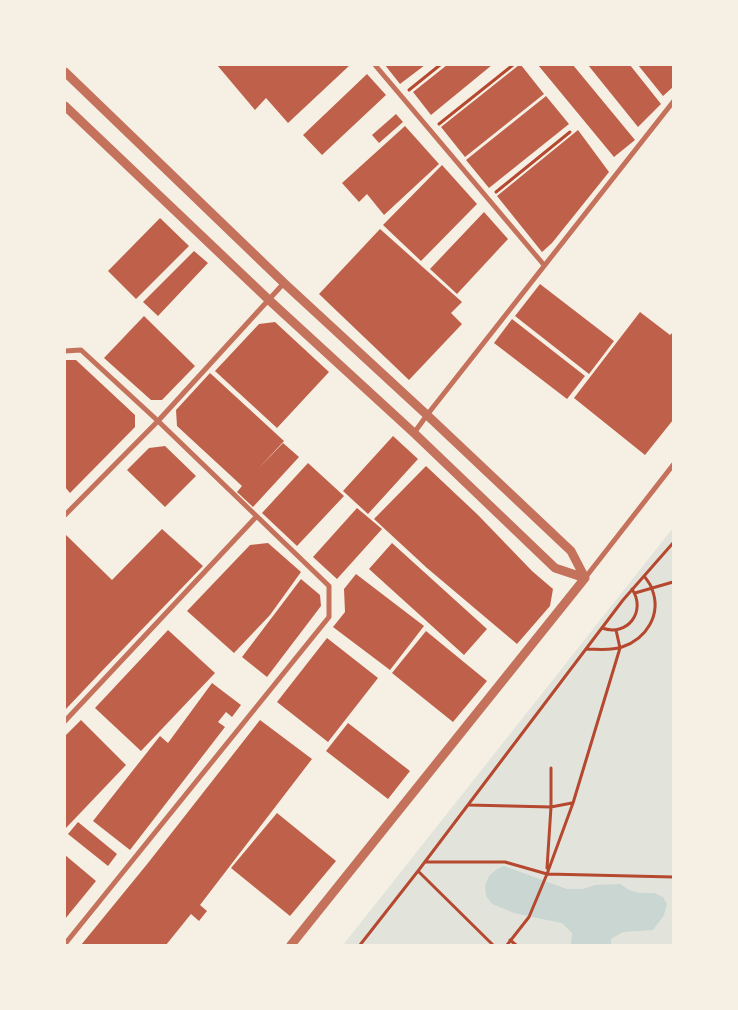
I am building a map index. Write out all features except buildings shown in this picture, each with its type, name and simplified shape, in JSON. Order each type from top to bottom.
[{"type":"street","points":[[375,65],[544,265]]},
{"type":"street","points":[[65,72],[284,283],[571,551],[585,578]]},
{"type":"street","points":[[414,433],[673,102]]},
{"type":"street","points":[[65,106],[555,568],[585,578]]},
{"type":"street","points":[[65,515],[158,421],[284,283]]},
{"type":"street","points":[[65,351],[81,350],[158,421],[329,586],[329,617],[65,944]]},
{"type":"street","points":[[291,945],[585,578],[673,465]]},
{"type":"street","points":[[65,720],[256,517]]},
{"type":"path","points":[[401,96],[440,65]]},
{"type":"path","points":[[430,130],[514,65]]},
{"type":"path","points":[[487,199],[570,132]]},
{"type":"path","points":[[360,945],[602,628],[673,543]]},
{"type":"path","points":[[586,649],[620,648],[634,642],[646,632],[653,621],[655,608],[652,588],[644,576]]},
{"type":"path","points":[[634,591],[673,582]]},
{"type":"path","points":[[602,628],[616,630],[632,621],[637,613],[638,602],[634,591]]},
{"type":"path","points":[[507,945],[529,917],[573,803],[620,648],[616,630]]},
{"type":"path","points":[[547,874],[551,768]]},
{"type":"path","points":[[468,805],[551,807],[573,803]]},
{"type":"path","points":[[425,862],[505,862],[547,874],[673,877]]},
{"type":"path","points":[[418,871],[493,945]]},
{"type":"path","points":[[510,940],[516,945]]},
{"type":"shaded area","points":[[673,528],[673,945],[343,945]]},
{"type":"shaded area","points":[[504,866],[567,889],[583,889],[595,885],[620,884],[629,890],[639,893],[654,893],[663,897],[667,904],[664,915],[653,930],[623,932],[611,939],[611,945],[571,945],[572,933],[562,923],[514,913],[492,904],[486,896],[485,886],[489,876]]}]
